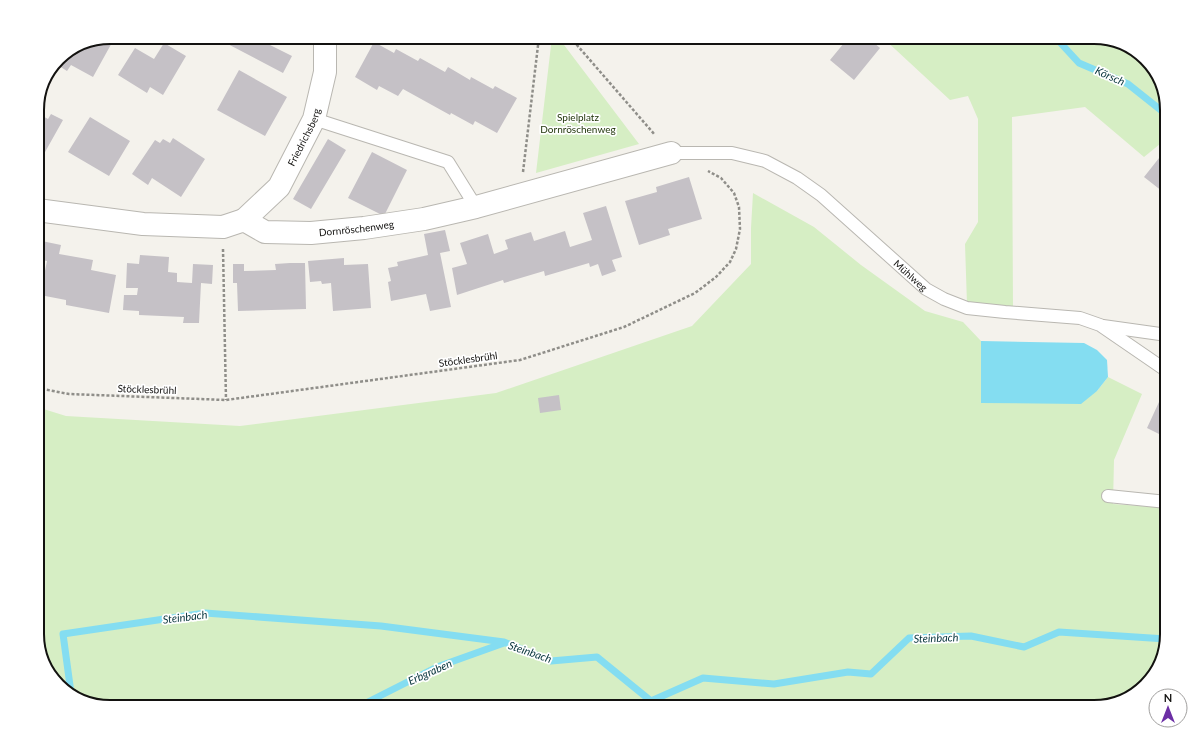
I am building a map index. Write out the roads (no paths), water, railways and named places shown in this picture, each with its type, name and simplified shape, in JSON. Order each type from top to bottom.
[{"type":"street","name":"Friedrichsberg","points":[[244,220],[279,186],[314,119],[326,72],[326,44]]},
{"type":"street","name":"Dornröschenweg","points":[[244,220],[264,232],[311,233],[364,228],[417,220],[476,207],[671,153]]},
{"type":"street","points":[[44,211],[143,224],[223,227],[244,220]]},
{"type":"lane","points":[[314,119],[448,162],[476,207]]},
{"type":"lane","name":"Mühlweg","points":[[671,153],[732,153],[765,161],[797,178],[821,195],[926,289],[967,308],[1080,318],[1100,326],[1160,366]]},
{"type":"lane","points":[[1100,326],[1160,334]]},
{"type":"lane","points":[[1108,496],[1160,501]]},
{"type":"water","points":[[981,341],[1084,343],[1097,350],[1107,360],[1108,377],[1097,391],[1081,404],[981,403]]},
{"type":"waterway","name":"Körsch","points":[[1061,44],[1079,63],[1128,84],[1160,109]]},
{"type":"waterway","name":"Steinbach","points":[[70,687],[63,634],[205,613],[381,626],[504,642],[551,661],[597,657],[650,700]]},
{"type":"waterway","name":"Steinbach","points":[[653,700],[703,678],[774,684],[848,672],[871,674],[909,638],[971,636],[1024,647],[1059,632],[1159,639]]},
{"type":"waterway","name":"Erbgraben","points":[[372,700],[437,667],[504,643]]},
{"type":"park label","name":"Spielplatz Dornröschenweg","points":[[578,122]]}]
